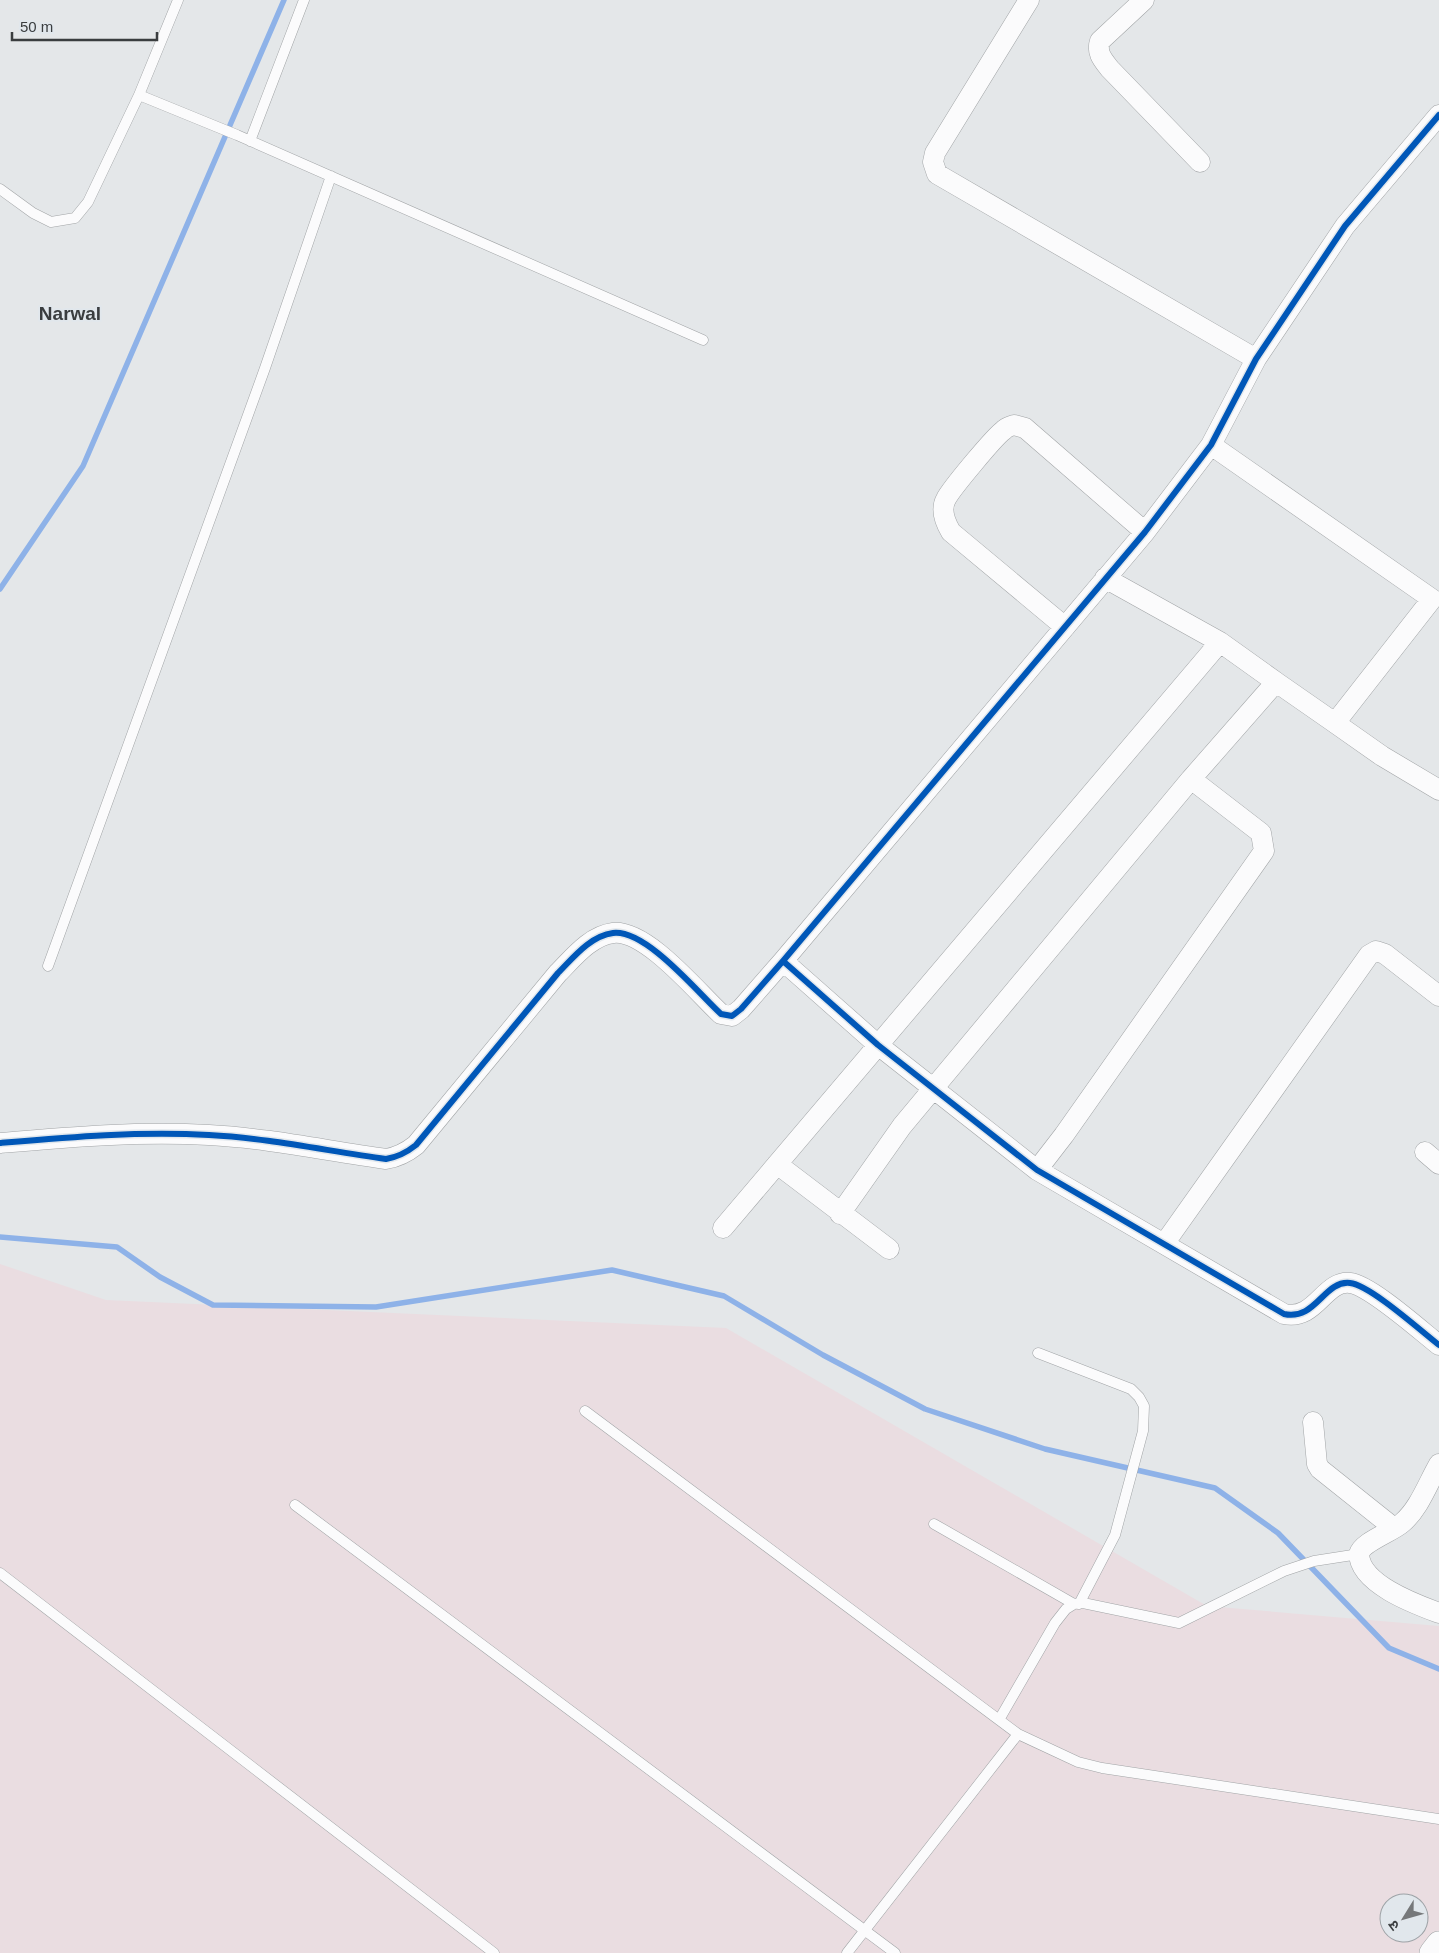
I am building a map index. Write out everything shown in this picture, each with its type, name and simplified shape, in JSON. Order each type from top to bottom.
[{"type":"street","points":[[1029,0],[934,152],[937,174],[1256,359]]},
{"type":"street","points":[[1144,0],[1100,41],[1098,48],[1100,56],[1110,69],[1200,162]]},
{"type":"street","points":[[0,1142],[139,1133],[210,1135],[269,1141],[386,1158],[396,1157],[406,1153],[416,1145],[558,973],[580,951],[597,938],[614,933],[630,936],[646,944],[722,1014],[732,1016],[741,1009],[782,961],[1145,532],[1211,445],[1256,359],[1345,226],[1439,114]]},
{"type":"street","points":[[1064,626],[951,532],[946,523],[943,512],[946,499],[995,439],[1004,429],[1014,424],[1025,428],[1145,532]]},
{"type":"street","points":[[1211,445],[1435,594],[1335,723]]},
{"type":"street","points":[[1105,578],[1220,642],[1382,756],[1439,790]]},
{"type":"street","points":[[723,1228],[1220,642]]},
{"type":"street","points":[[840,1214],[902,1126],[1191,779],[1276,682]]},
{"type":"street","points":[[1037,1170],[1070,1128],[1264,851],[1261,834],[1191,779]]},
{"type":"street","points":[[1164,1244],[1369,955],[1376,951],[1385,954],[1439,996]]},
{"type":"street","points":[[782,961],[878,1045],[1037,1170],[1284,1314],[1294,1317],[1305,1313],[1333,1289],[1344,1283],[1352,1283],[1366,1289],[1439,1345]]},
{"type":"street","points":[[777,1164],[840,1214],[889,1249]]},
{"type":"street","points":[[1313,1422],[1317,1464],[1320,1469],[1394,1528]]},
{"type":"street","points":[[1439,1464],[1410,1516],[1363,1548],[1359,1554],[1362,1566],[1375,1582],[1439,1613]]},
{"type":"street","points":[[1432,1953],[1439,1944]]},
{"type":"lane","points":[[0,189],[33,213],[51,222],[75,218],[88,202],[139,95],[178,0]]},
{"type":"lane","points":[[250,140],[304,0]]},
{"type":"lane","points":[[139,95],[250,140],[703,340]]},
{"type":"lane","points":[[48,966],[265,368],[331,176]]},
{"type":"lane","points":[[998,1720],[1055,1623],[1066,1609],[1076,1604],[1115,1535],[1143,1432],[1144,1406],[1140,1397],[1131,1389],[1038,1353]]},
{"type":"lane","points":[[585,1411],[1018,1734],[1078,1762],[1102,1768],[1439,1819]]},
{"type":"lane","points":[[296,1505],[894,1953]]},
{"type":"lane","points":[[934,1524],[1076,1604],[1179,1624],[1294,1568],[1314,1561],[1359,1554]]},
{"type":"lane","points":[[0,1572],[494,1953]]},
{"type":"lane","points":[[847,1953],[1018,1734]]},
{"type":"shaded area","points":[[0,1264],[106,1300],[726,1328],[1207,1606],[1439,1626],[1439,1953],[0,1953]]},
{"type":"waterway","points":[[0,589],[83,466],[284,0]]},
{"type":"waterway","points":[[0,1237],[117,1247],[160,1277],[213,1305],[376,1307],[612,1270],[724,1296],[823,1355],[925,1409],[1045,1449],[1215,1488],[1278,1533],[1389,1648],[1439,1669]]},
{"type":"cycle path","points":[[0,1143],[104,1135],[183,1134],[253,1139],[386,1159],[398,1156],[416,1145],[558,973],[582,948],[597,938],[613,933],[626,934],[656,951],[721,1014],[732,1016],[741,1009],[783,961],[1145,532],[1211,445],[1256,359],[1345,226],[1439,115]]},
{"type":"cycle path","points":[[783,961],[878,1045],[1037,1170],[1284,1314],[1295,1315],[1304,1312],[1333,1288],[1341,1284],[1350,1283],[1359,1286],[1382,1300],[1439,1345]]},
{"type":"district","name":"Narwal","points":[[70,313]]}]
